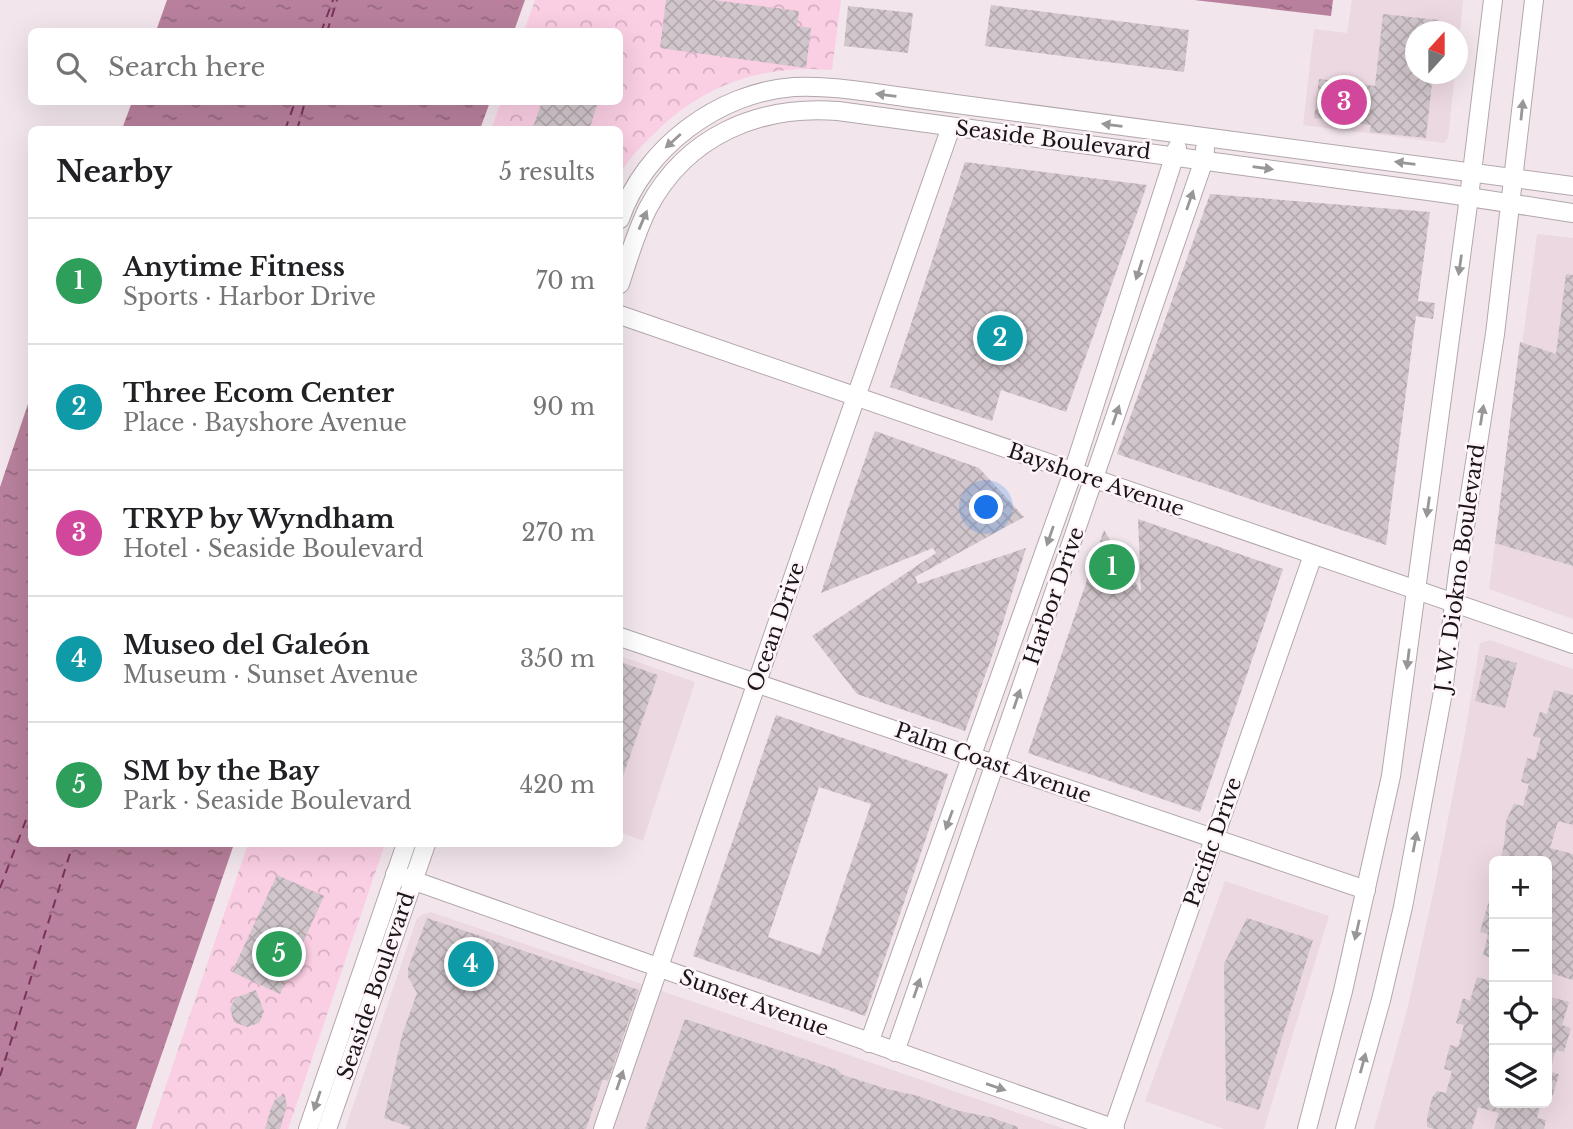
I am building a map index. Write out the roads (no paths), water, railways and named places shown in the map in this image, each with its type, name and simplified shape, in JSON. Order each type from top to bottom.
[{"type":"street","name":"J. W. Diokno Boulevard","points":[[1307,1129],[1391,776],[1473,172],[1493,0]]},
{"type":"street","name":"J. W. Diokno Boulevard","points":[[1345,1129],[1381,1000],[1403,907],[1443,692],[1495,334],[1534,1]]},
{"type":"street","name":"Seaside Boulevard","points":[[623,213],[638,181],[656,158],[700,120],[730,104],[776,89],[816,87],[1573,187]]},
{"type":"street","name":"Seaside Boulevard","points":[[623,275],[642,221],[662,188],[694,153],[733,127],[775,113],[806,109],[1176,156],[1573,213]]},
{"type":"street","name":"Ocean Drive","points":[[603,1129],[951,127]]},
{"type":"street","name":"Harbor Drive","points":[[869,1043],[1073,472],[1176,156],[1179,134]]},
{"type":"street","name":"Harbor Drive","points":[[895,1052],[1204,160],[1206,137]]},
{"type":"street","name":"Bayshore Avenue","points":[[623,316],[1573,644]]},
{"type":"street","name":"Pacific Drive","points":[[1114,1129],[1313,555]]},
{"type":"street","name":"Palm Coast Avenue","points":[[623,637],[1366,890]]},
{"type":"street","name":"Seaside Boulevard","points":[[307,1129],[405,847]]},
{"type":"street","name":"Seaside Boulevard","points":[[327,1129],[425,847]]},
{"type":"street","name":"Sunset Avenue","points":[[395,874],[1114,1129]]},
{"type":"water","points":[[167,0],[525,0],[515,28],[157,28]]},
{"type":"water","points":[[1194,0],[1333,0],[1331,16]]},
{"type":"water","points":[[131,105],[489,105],[481,126],[123,126]]},
{"type":"water","points":[[28,404],[28,847],[233,847],[136,1129],[0,1129],[0,487]]},
{"type":"place","name":"TRYP by Wyndham","points":[[1344,102]]},
{"type":"place","name":"Three Ecom Center","points":[[1000,338]]},
{"type":"place","name":"Anytime Fitness","points":[[1112,567]]},
{"type":"place","name":"SM by the Bay","points":[[279,954]]},
{"type":"place","name":"Museo del Galeón","points":[[471,964]]}]
